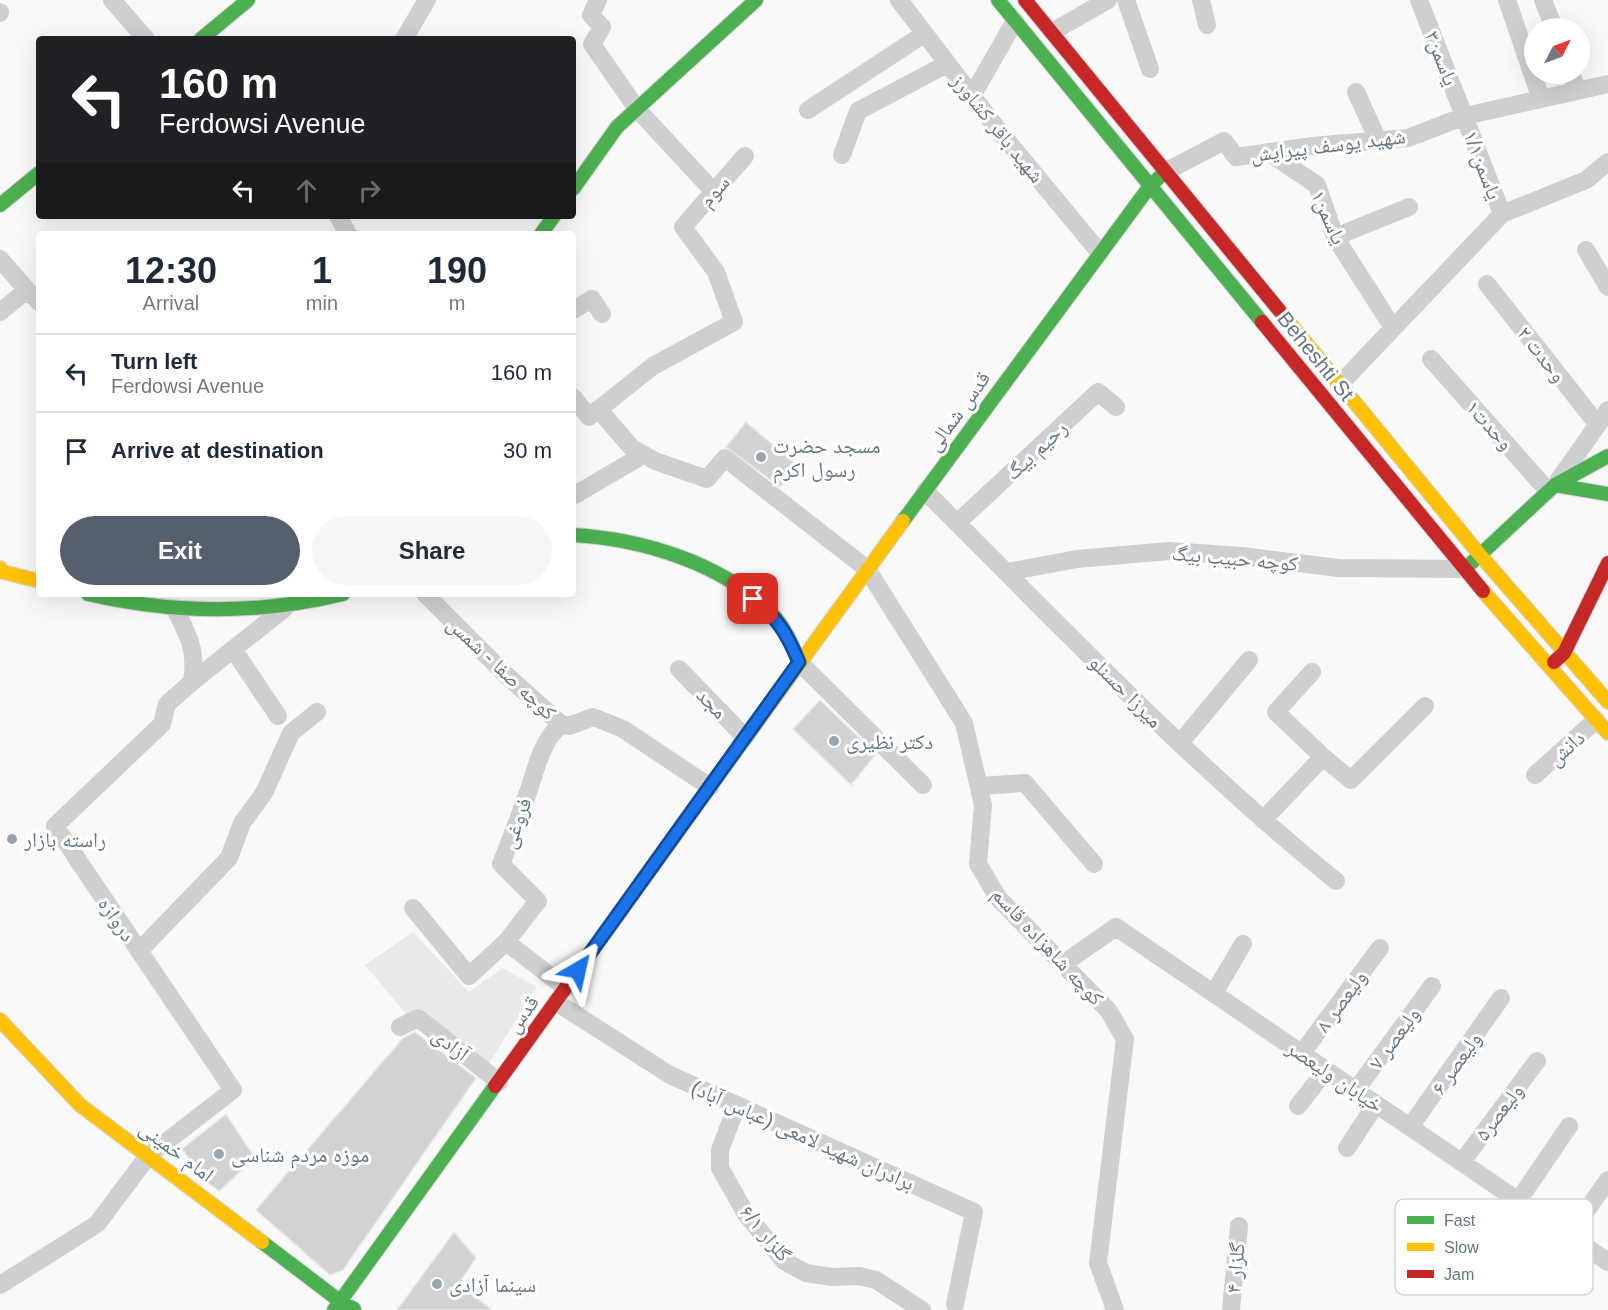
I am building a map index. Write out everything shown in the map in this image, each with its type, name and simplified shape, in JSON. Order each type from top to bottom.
[{"type":"main road","points":[[205,36],[248,0]]},
{"type":"main road","points":[[576,185],[617,127],[756,0]]},
{"type":"main road","name":"Beheshti St","points":[[998,0],[1464,569],[1602,727]]},
{"type":"main road","name":"Beheshti St","points":[[1025,0],[1480,555],[1608,702]]},
{"type":"main road","name":"قدس شمالی","points":[[799,662],[1150,186],[1165,172]]},
{"type":"main road","points":[[0,205],[36,175]]},
{"type":"main road","points":[[1464,569],[1552,488],[1608,456]]},
{"type":"main road","points":[[1552,488],[1608,494]]},
{"type":"main road","points":[[576,535],[590,534],[638,545],[707,569],[736,585],[770,613],[788,634],[799,662]]},
{"type":"main road","points":[[1548,667],[1564,653],[1608,563]]},
{"type":"main road","points":[[0,568],[3,572],[36,580]]},
{"type":"main road","points":[[98,597],[194,612],[285,608],[311,598]]},
{"type":"main road","name":"قدس","points":[[338,1306],[799,662]]},
{"type":"main road","name":"امام خمینی","points":[[0,1020],[81,1105],[338,1306],[356,1310]]},
{"type":"street","points":[[112,0],[143,36]]},
{"type":"street","points":[[406,36],[427,0]]},
{"type":"street","points":[[598,0],[591,15],[602,27],[592,44],[637,109],[714,192]]},
{"type":"street","name":"شهید باقر کشاورز","points":[[899,0],[972,96],[1100,253]]},
{"type":"street","points":[[1052,32],[1108,0]]},
{"type":"street","points":[[1126,0],[1150,69]]},
{"type":"street","points":[[1201,0],[1207,25]]},
{"type":"street","name":"یاسمن۳","points":[[1419,0],[1465,116]]},
{"type":"street","points":[[1507,0],[1541,99]]},
{"type":"street","points":[[1543,0],[1550,18]]},
{"type":"street","points":[[972,96],[1015,21]]},
{"type":"street","points":[[808,110],[924,34]]},
{"type":"street","points":[[842,155],[858,111],[947,64]]},
{"type":"street","name":"شهید یوسف پیرایش","points":[[1590,83],[1608,84]]},
{"type":"street","name":"شهید یوسف پیرایش","points":[[1165,172],[1224,141],[1236,157],[1408,138],[1465,116],[1541,99],[1570,84]]},
{"type":"street","points":[[1356,92],[1378,140]]},
{"type":"street","name":"یاسمن۱/۱","points":[[1465,116],[1502,214]]},
{"type":"street","name":"یاسمن۱","points":[[1268,152],[1317,185],[1335,237],[1394,328]]},
{"type":"street","name":"سوم","points":[[598,409],[653,366],[734,321],[716,272],[683,227],[745,156]]},
{"type":"street","points":[[1339,385],[1502,214],[1586,180],[1608,162]]},
{"type":"street","points":[[1335,237],[1409,207]]},
{"type":"street","points":[[1586,250],[1608,287]]},
{"type":"street","points":[[0,259],[33,296],[0,312]]},
{"type":"street","name":"وحدت ۲","points":[[1487,284],[1603,417]]},
{"type":"street","points":[[576,308],[592,299],[602,314]]},
{"type":"street","name":"وحدت۱","points":[[1431,359],[1552,488]]},
{"type":"street","name":"رحیم بیگ","points":[[957,523],[1098,392],[1116,407]]},
{"type":"street","points":[[576,400],[589,417],[598,409],[632,448],[644,455],[576,494]]},
{"type":"street","points":[[1552,488],[1603,417]]},
{"type":"street","name":"کوچه شاهزاده قاسم","points":[[644,455],[707,479],[725,458],[867,569],[964,723],[983,805],[978,864],[999,899],[1108,1010],[1125,1039],[1098,1263],[1115,1310]]},
{"type":"street","name":"میرزا حسنلو","points":[[925,491],[1180,743],[1263,820],[1336,881]]},
{"type":"street","name":"کوچه حبیب بیگ","points":[[1007,572],[1077,559],[1169,551],[1242,556],[1338,568],[1464,569]]},
{"type":"street","name":"کوچه صفا - شمس","points":[[428,597],[504,673],[561,724],[570,726],[593,717],[623,729],[710,787]]},
{"type":"street","name":"دروازه","points":[[148,1156],[233,1090],[55,826],[162,724],[167,704],[285,608]]},
{"type":"street","points":[[175,609],[189,636],[195,660],[192,682]]},
{"type":"street","points":[[233,649],[278,716]]},
{"type":"street","points":[[1180,743],[1249,660]]},
{"type":"street","points":[[799,662],[923,785]]},
{"type":"street","name":"مجد","points":[[679,669],[745,737]]},
{"type":"street","points":[[1312,672],[1276,712],[1351,780],[1425,706]]},
{"type":"street","points":[[140,951],[229,858],[242,824],[264,793],[291,734],[317,712]]},
{"type":"street","name":"فروغی","points":[[413,908],[469,976],[506,942],[538,901],[501,864],[549,734],[561,724]]},
{"type":"street","name":"دانش","points":[[1535,775],[1602,727]]},
{"type":"street","points":[[1263,820],[1323,757]]},
{"type":"street","points":[[979,786],[1026,783],[1094,864]]},
{"type":"street","name":"خیابان ولیعصر","points":[[1063,964],[1116,927],[1515,1199]]},
{"type":"street","points":[[506,942],[561,995]]},
{"type":"street","points":[[1214,993],[1243,944]]},
{"type":"street","name":"ولیعصر ۸","points":[[1302,1053],[1380,948]]},
{"type":"street","name":"ولیعصر ۷","points":[[1356,1090],[1432,986]]},
{"type":"street","name":"برادران شهید لامعی (عباس آباد)","points":[[561,995],[670,1076],[974,1212],[957,1308]]},
{"type":"street","name":"ولیعصر ۶","points":[[1410,1127],[1501,998]]},
{"type":"street","name":"آزادی","points":[[400,1027],[418,1018],[499,1082]]},
{"type":"street","name":"ولیعصر۵","points":[[1462,1162],[1537,1061]]},
{"type":"street","points":[[1298,1106],[1326,1070]]},
{"type":"street","points":[[1347,1148],[1376,1104]]},
{"type":"street","name":"گلزار ۶/۱","points":[[737,1106],[720,1150],[720,1168],[746,1214],[784,1261],[806,1273],[832,1276],[859,1275],[876,1280],[922,1310]]},
{"type":"street","points":[[1519,1199],[1569,1126]]},
{"type":"street","points":[[0,1285],[97,1224],[148,1156]]},
{"type":"street","points":[[1593,1201],[1608,1180]]},
{"type":"street","name":"گلزار ۴","points":[[1231,1310],[1239,1226]]},
{"type":"street","name":"خیابان ولیعصر","points":[[1593,1252],[1608,1262]]},
{"type":"shaded area","points":[[413,932],[469,992],[502,968],[537,987],[486,1068],[418,1009],[406,1014],[365,965]]},
{"type":"building","name":"مسجد حضرت رسول اکرم","points":[[746,422],[797,465],[780,487],[726,447]]},
{"type":"building","name":"دکتر نظیری","points":[[820,700],[876,754],[851,785],[793,729]]},
{"type":"building","points":[[415,1032],[476,1078],[343,1270],[330,1275],[256,1210],[403,1038]]},
{"type":"building","name":"موزه مردم شناسی","points":[[226,1114],[255,1158],[219,1191],[204,1180],[182,1149]]},
{"type":"building","name":"سینما آزادی","points":[[454,1232],[476,1258],[461,1280],[466,1289],[492,1310],[397,1310]]},
{"type":"traffic: fast","points":[[205,36],[248,0]]},
{"type":"traffic: fast","points":[[576,185],[617,127],[756,0]]},
{"type":"traffic: fast","points":[[998,0],[1262,322]]},
{"type":"traffic: fast","points":[[903,521],[1150,186],[1165,172]]},
{"type":"traffic: fast","points":[[0,205],[36,175]]},
{"type":"traffic: fast","points":[[543,231],[552,219]]},
{"type":"traffic: fast","points":[[1467,567],[1555,485],[1608,456]]},
{"type":"traffic: fast","points":[[1555,485],[1608,494]]},
{"type":"traffic: fast","points":[[576,535],[599,537],[653,548],[706,568],[730,581],[752,596],[777,619],[788,636],[799,662]]},
{"type":"traffic: fast","points":[[102,597],[152,605],[216,609],[279,606],[329,597]]},
{"type":"traffic: fast","points":[[334,1310],[495,1086]]},
{"type":"traffic: fast","points":[[262,1242],[341,1302],[354,1309]]},
{"type":"traffic: slow","points":[[1279,310],[1480,555],[1608,702]]},
{"type":"traffic: slow","points":[[719,774],[903,521]]},
{"type":"traffic: slow","points":[[0,568],[3,572],[36,580]]},
{"type":"traffic: slow","points":[[1483,591],[1608,733]]},
{"type":"traffic: slow","points":[[0,1020],[80,1105],[262,1242]]},
{"type":"traffic: jam","points":[[1025,0],[1279,310]]},
{"type":"traffic: jam","points":[[1262,322],[1483,591]]},
{"type":"traffic: jam","points":[[1554,662],[1564,653],[1608,563]]},
{"type":"traffic: jam","points":[[495,1086],[719,774]]},
{"type":"place","name":"مسجد حضرت رسول اکرم","points":[[761,457]]},
{"type":"place","name":"دکتر نظیری","points":[[834,741]]},
{"type":"place","name":"راسته بازار","points":[[12,839]]},
{"type":"place","name":"موزه مردم شناسی","points":[[219,1154]]},
{"type":"place","name":"سینما آزادی","points":[[437,1284]]},
{"type":"route","points":[[578,970],[799,662],[788,634],[770,613],[753,599]]}]
